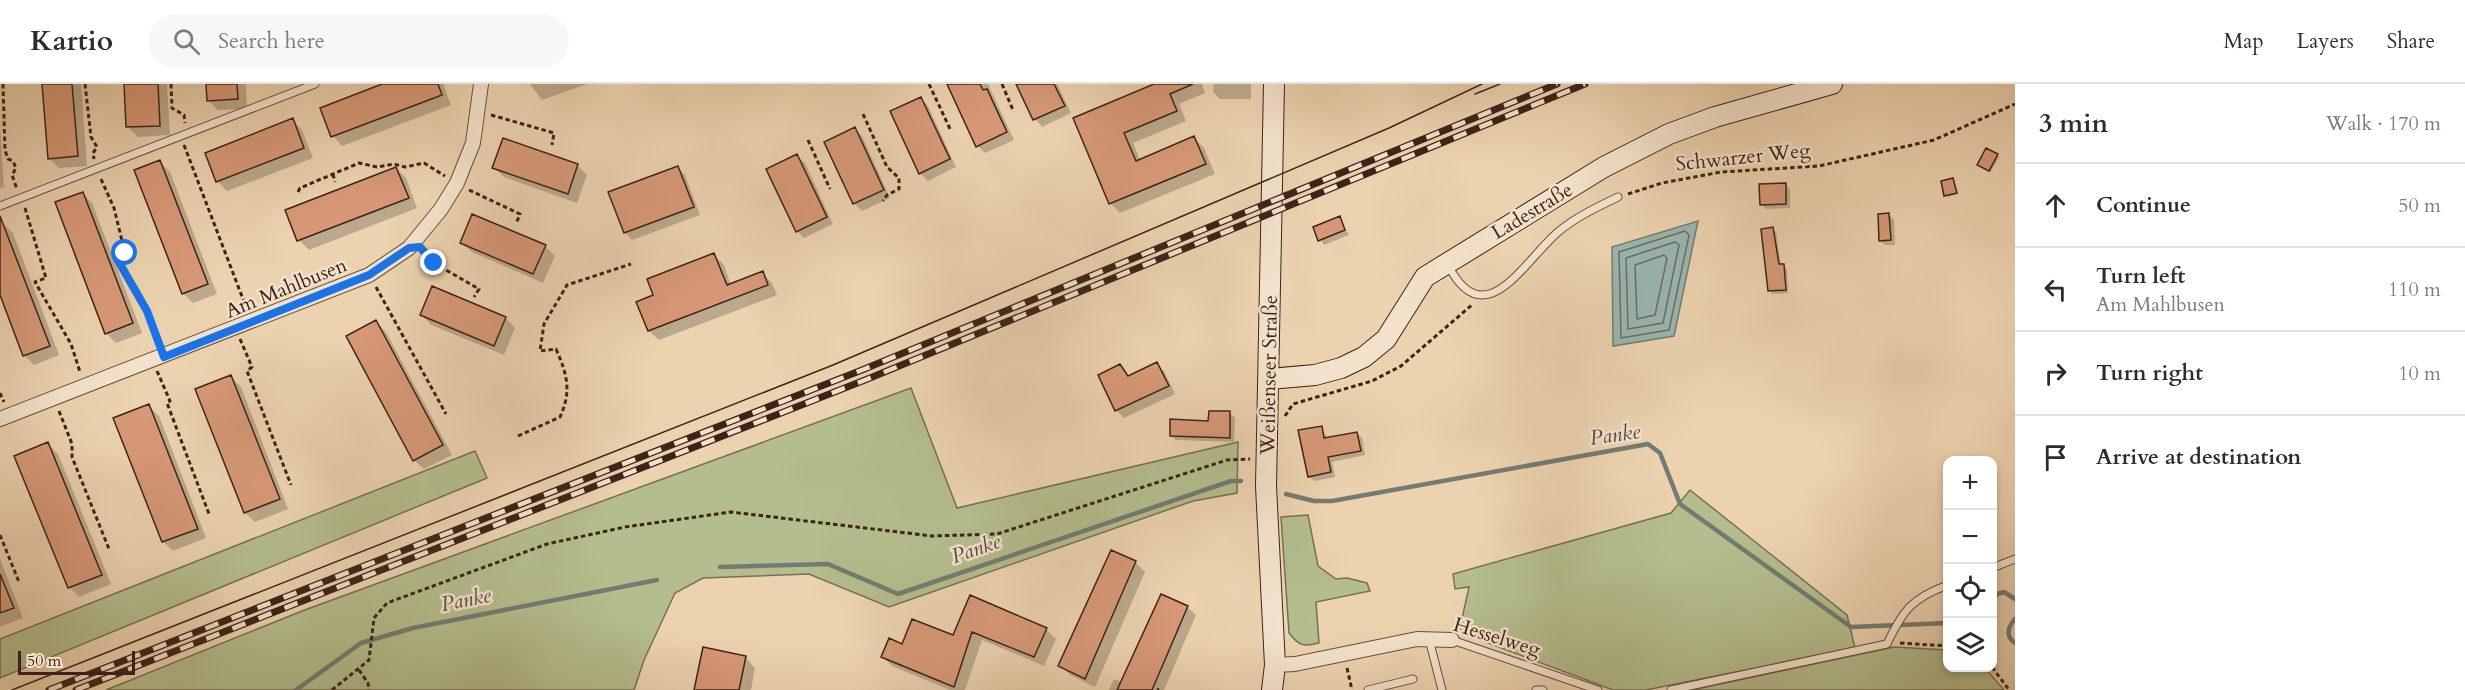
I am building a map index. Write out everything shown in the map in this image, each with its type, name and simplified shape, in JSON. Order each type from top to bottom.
[{"type":"street","name":"Am Mahlbusen","points":[[0,419],[159,359],[369,275],[409,248],[441,209],[457,183],[473,143],[482,84]]},
{"type":"street","name":"Weißenseer Straße","points":[[1272,690],[1275,665],[1261,459],[1269,379],[1274,84]]},
{"type":"street","name":"Ladestraße","points":[[1269,379],[1315,375],[1341,368],[1364,357],[1386,339],[1425,277],[1446,262],[1604,168],[1670,134],[1715,117],[1832,84]]},
{"type":"street","name":"Hesselweg","points":[[1275,665],[1344,655],[1417,639],[1452,640]]},
{"type":"lane","points":[[0,206],[315,84]]},
{"type":"lane","points":[[1446,262],[1456,281],[1468,291],[1481,297],[1493,295],[1508,285],[1557,233],[1580,215],[1618,197]]},
{"type":"lane","points":[[1997,566],[2015,559]]},
{"type":"lane","points":[[1671,690],[1887,644],[1901,616],[1922,594],[1943,586]]},
{"type":"lane","points":[[1429,639],[1442,690]]},
{"type":"lane","name":"Hesselweg","points":[[1452,640],[1598,690]]},
{"type":"lane","points":[[1368,690],[1413,679]]},
{"type":"lane","points":[[1536,690],[1543,690]]},
{"type":"path","points":[[3,84],[5,150],[8,159],[13,161],[16,168],[12,175],[14,185],[22,197],[46,278],[35,282],[70,344],[84,386]]},
{"type":"path","points":[[85,84],[91,137],[97,147],[93,153],[96,169],[114,208],[125,253],[116,257],[147,311],[170,401],[167,403],[209,514]]},
{"type":"path","points":[[171,84],[172,108],[184,115],[183,134],[252,322]]},
{"type":"path","points":[[929,84],[951,131]]},
{"type":"path","points":[[1002,84],[1013,110]]},
{"type":"path","name":"Schwarzer Weg","points":[[1618,197],[1662,183],[1720,172],[1819,166],[1934,140],[2015,104]]},
{"type":"path","points":[[478,118],[488,114],[554,133],[552,145]]},
{"type":"path","points":[[863,114],[887,167],[899,178],[899,189],[887,195],[883,201]]},
{"type":"path","points":[[808,140],[830,189]]},
{"type":"path","points":[[298,192],[300,188],[359,163],[377,167],[394,164],[405,167],[424,163],[457,183],[520,214],[516,224]]},
{"type":"path","points":[[333,174],[335,182]]},
{"type":"path","points":[[409,248],[420,247],[434,263],[478,289],[474,297]]},
{"type":"path","points":[[518,436],[560,417],[568,400],[568,376],[556,349],[540,351],[543,324],[567,285],[631,264]]},
{"type":"path","points":[[369,275],[446,414]]},
{"type":"path","points":[[236,328],[252,368],[247,371],[291,485]]},
{"type":"path","points":[[0,393],[2,399]]},
{"type":"path","points":[[54,398],[72,444],[72,457],[109,549]]},
{"type":"path","points":[[332,690],[369,660],[373,626],[379,611],[387,603],[547,544],[590,533],[731,512],[932,536],[989,535],[1227,460],[1261,459]]},
{"type":"path","points":[[0,535],[19,582]]},
{"type":"path","points":[[1887,644],[1912,642],[1943,646]]},
{"type":"path","points":[[1344,655],[1353,690]]},
{"type":"path","points":[[358,670],[368,683],[369,690]]},
{"type":"path","points":[[1995,672],[2009,690]]},
{"type":"green space","points":[[911,388],[957,508],[1238,442],[1237,493],[1193,501],[889,607],[809,574],[703,578],[675,593],[644,660],[634,690],[106,690],[302,611]]},
{"type":"green space","points":[[475,451],[487,478],[0,678],[0,639]]},
{"type":"green space","points":[[1690,490],[1847,615],[1855,648],[1646,690],[1613,690],[1459,632],[1469,587],[1455,589],[1453,574],[1671,513]]},
{"type":"green space","points":[[1308,515],[1318,566],[1336,579],[1347,578],[1367,583],[1370,591],[1316,602],[1319,643],[1305,645],[1296,641],[1289,633],[1281,517]]},
{"type":"green space","points":[[1894,647],[1943,650],[1943,672],[1988,672],[2004,690],[1692,690]]},
{"type":"water","points":[[1698,221],[1674,336],[1613,346],[1612,247]]},
{"type":"building","points":[[42,84],[72,84],[78,156],[48,159]]},
{"type":"building","points":[[124,84],[158,84],[160,126],[126,127]]},
{"type":"building","points":[[206,84],[237,84],[238,99],[207,101]]},
{"type":"building","points":[[382,84],[438,84],[442,95],[331,137],[320,108]]},
{"type":"building","points":[[947,84],[980,84],[983,90],[987,89],[1007,132],[976,147]]},
{"type":"building","points":[[1016,84],[1054,84],[1065,106],[1033,120]]},
{"type":"building","points":[[1154,84],[1193,84],[1170,94],[1177,111],[1124,133],[1136,161],[1194,136],[1206,164],[1109,204],[1073,118]]},
{"type":"building","points":[[921,97],[950,159],[919,174],[890,111]]},
{"type":"building","points":[[293,118],[304,148],[216,182],[205,153]]},
{"type":"building","points":[[855,127],[884,190],[853,204],[824,142]]},
{"type":"building","points":[[503,138],[578,164],[568,194],[492,168]]},
{"type":"building","points":[[1986,148],[1998,154],[1989,171],[1977,165]]},
{"type":"building","points":[[797,154],[827,217],[796,232],[766,169]]},
{"type":"building","points":[[160,160],[208,284],[182,294],[134,170]]},
{"type":"building","points":[[678,166],[694,207],[624,233],[608,192]]},
{"type":"building","points":[[396,167],[409,198],[297,241],[285,210]]},
{"type":"building","points":[[1953,178],[1957,193],[1944,196],[1941,181]]},
{"type":"building","points":[[1786,183],[1786,204],[1760,205],[1759,184]]},
{"type":"building","points":[[83,192],[133,323],[105,334],[55,202]]},
{"type":"building","points":[[1889,213],[1891,240],[1879,241],[1878,214]]},
{"type":"building","points":[[472,214],[546,245],[533,274],[460,243]]},
{"type":"building","points":[[0,216],[50,346],[23,356],[0,295]]},
{"type":"building","points":[[1340,216],[1345,230],[1318,241],[1313,227]]},
{"type":"building","points":[[1773,227],[1779,264],[1784,264],[1786,290],[1768,291],[1761,229]]},
{"type":"building","points":[[714,253],[727,285],[763,271],[768,285],[648,331],[636,302],[653,295],[647,279]]},
{"type":"building","points":[[432,286],[506,317],[494,346],[420,315]]},
{"type":"building","points":[[376,320],[443,445],[413,461],[346,336]]},
{"type":"building","points":[[1157,362],[1169,386],[1115,411],[1098,375],[1120,364],[1128,376]]},
{"type":"building","points":[[231,375],[280,499],[244,513],[195,389]]},
{"type":"building","points":[[149,404],[198,529],[162,542],[113,418]]},
{"type":"building","points":[[1209,411],[1230,411],[1230,438],[1170,436],[1170,419],[1208,421]]},
{"type":"building","points":[[1322,426],[1324,438],[1357,432],[1361,451],[1328,457],[1331,472],[1308,477],[1298,430]]},
{"type":"building","points":[[48,442],[102,575],[68,588],[14,456]]},
{"type":"building","points":[[1111,550],[1136,561],[1085,679],[1058,666]]},
{"type":"building","points":[[0,574],[14,608],[0,613]]},
{"type":"building","points":[[1161,594],[1188,606],[1152,690],[1117,690]]},
{"type":"building","points":[[970,595],[1047,628],[1034,657],[972,632],[954,687],[881,657],[889,638],[902,644],[912,619],[953,635]]},
{"type":"building","points":[[703,647],[746,656],[739,690],[694,690]]},
{"type":"waterway","name":"Panke","points":[[1286,494],[1314,501],[1332,501],[1648,444],[1660,453],[1680,504],[1851,627],[1943,623]]},
{"type":"waterway","name":"Panke","points":[[720,567],[828,564],[898,594],[1231,481],[1241,481]]},
{"type":"waterway","name":"Panke","points":[[296,690],[361,643],[413,628],[657,580]]},
{"type":"waterway","name":"Panke","points":[[1997,594],[2004,592],[2015,599]]},
{"type":"waterway","name":"Panke","points":[[2015,619],[2009,631],[2015,643]]},
{"type":"tram line","points":[[12,690],[833,365],[1389,128],[1482,84]]},
{"type":"tram line","points":[[1475,94],[1500,84]]},
{"type":"railway","points":[[49,690],[862,370],[1557,84]]},
{"type":"railway","points":[[76,690],[865,380],[1585,84]]},
{"type":"route","points":[[125,253],[116,257],[147,311],[164,357],[369,275],[409,248],[420,247],[434,263]]}]
